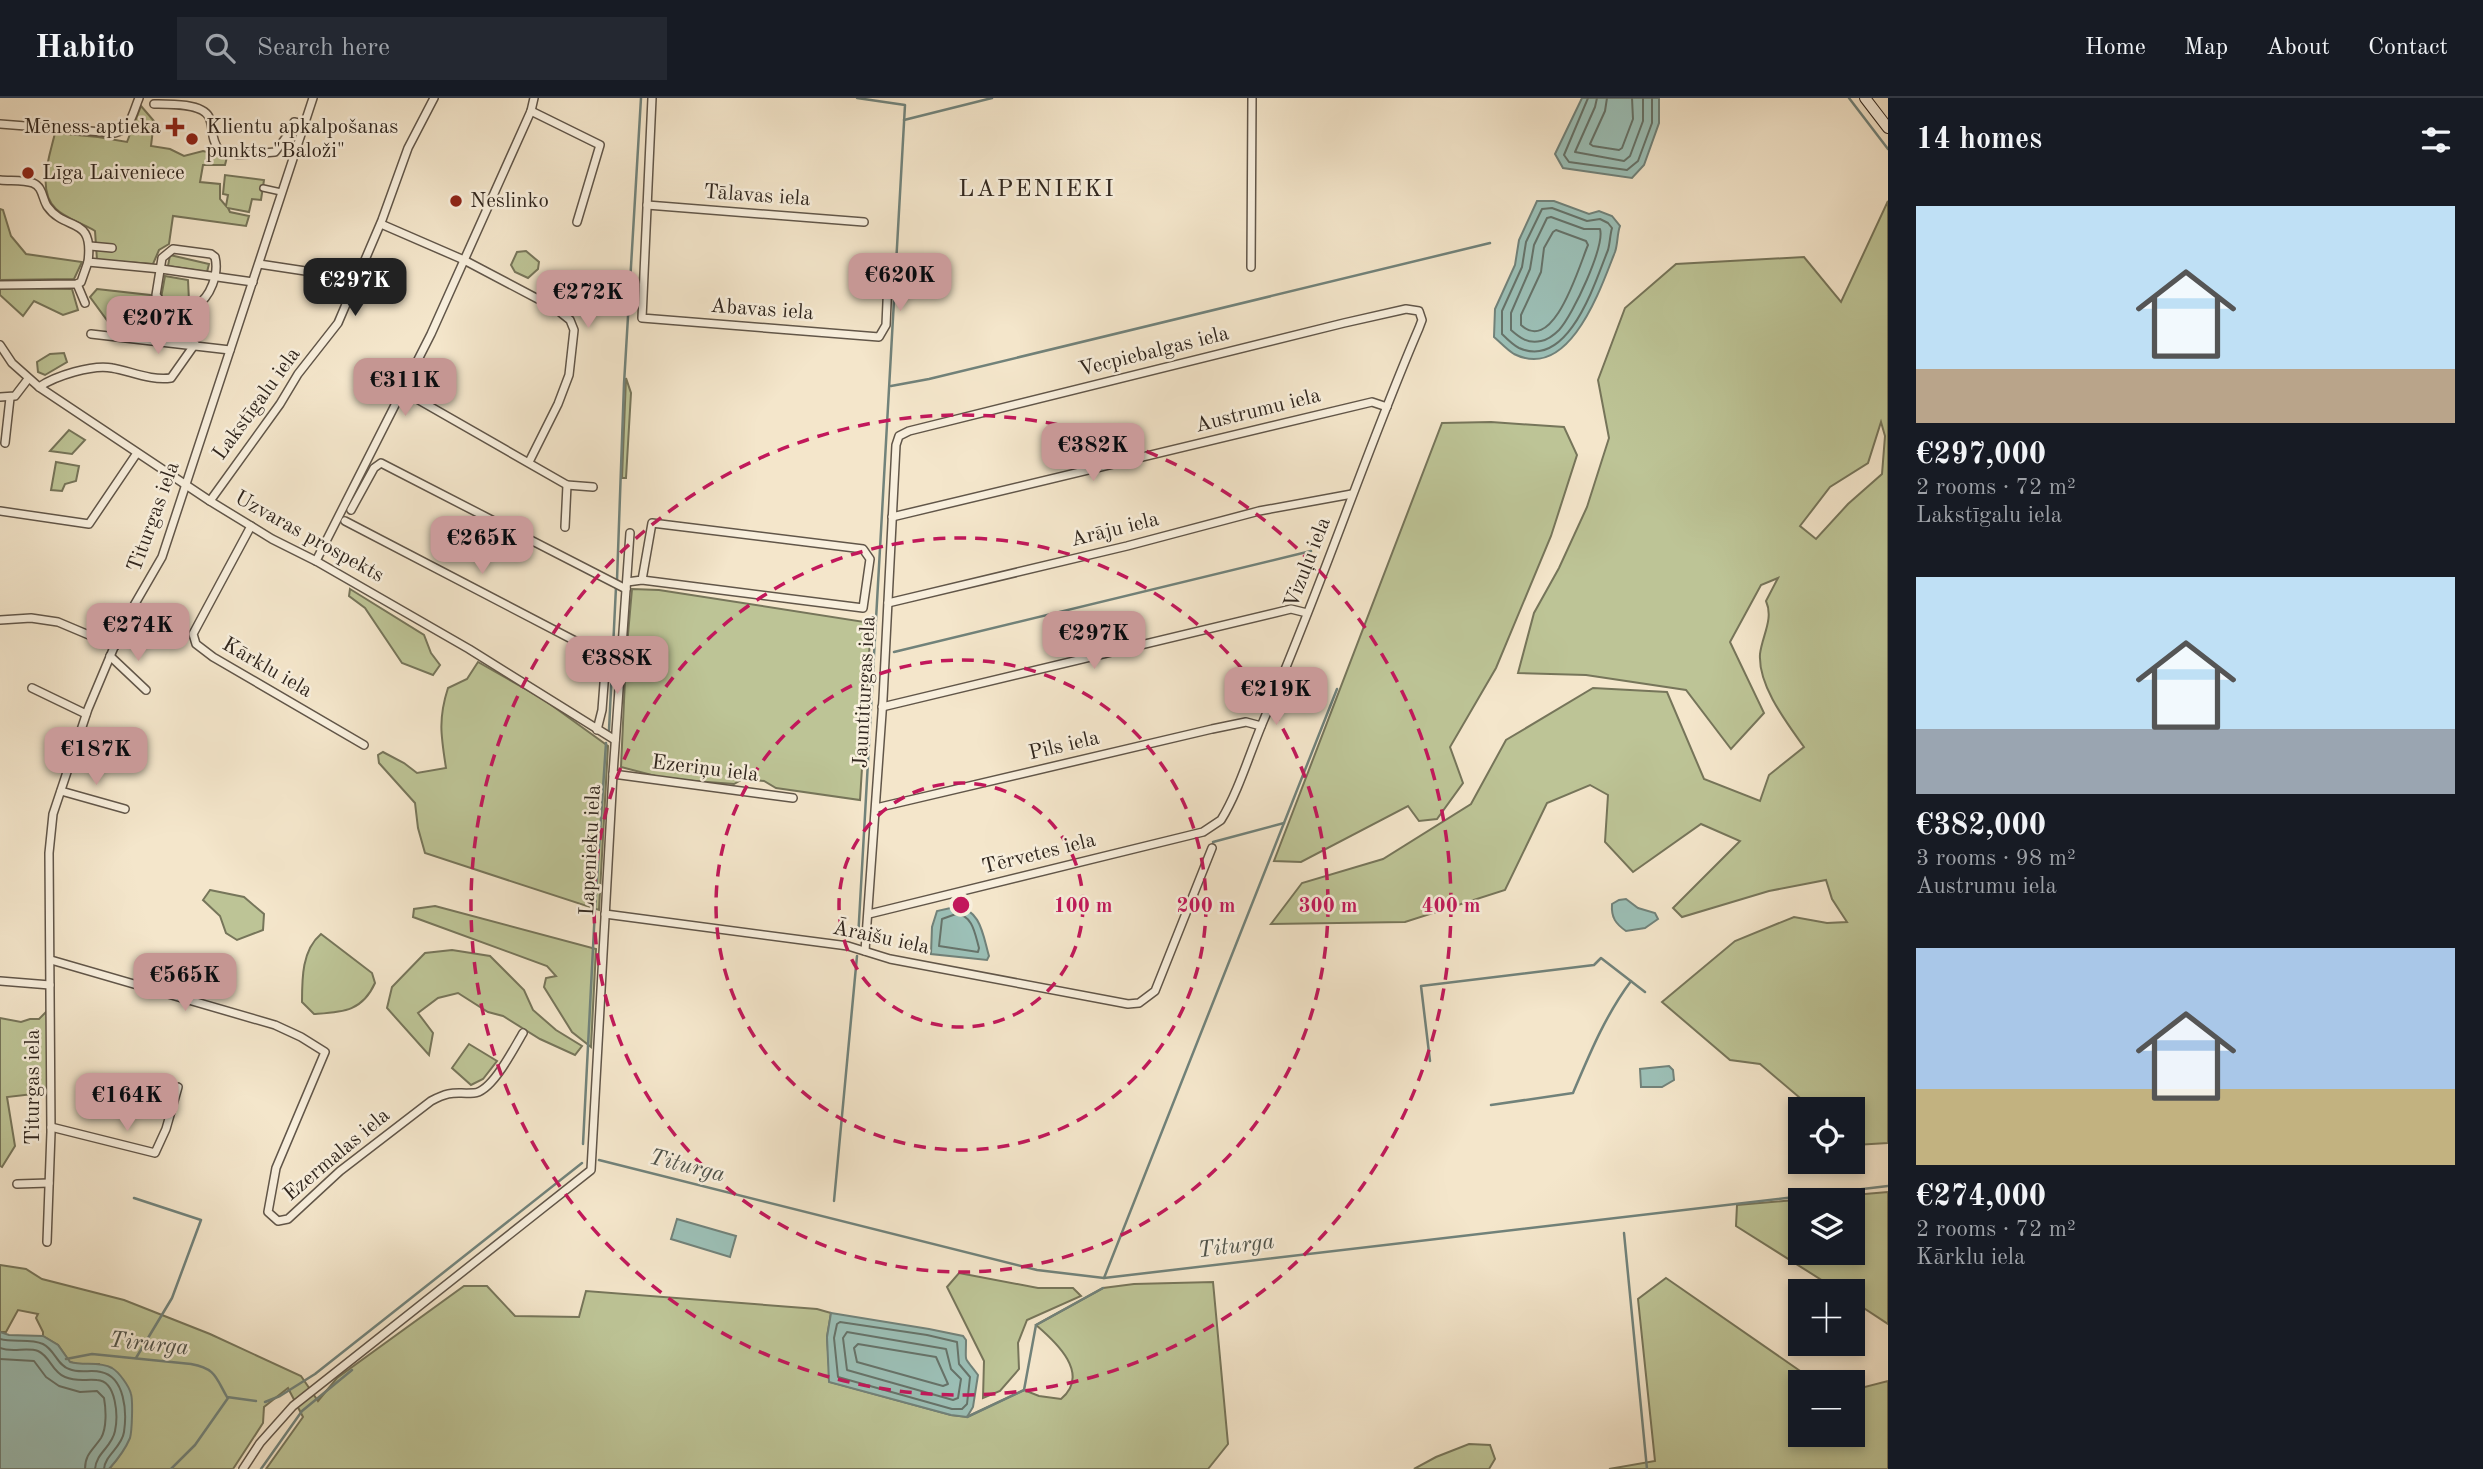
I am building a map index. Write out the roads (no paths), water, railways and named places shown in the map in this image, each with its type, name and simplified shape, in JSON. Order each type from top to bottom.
[{"type":"main road","points":[[1865,98],[1888,128]]},
{"type":"street","points":[[0,124],[121,132],[129,123],[139,98]]},
{"type":"street","name":"Titurgas iela","points":[[47,1242],[51,1127],[49,853],[53,814],[86,714],[110,656],[125,621],[162,557],[313,98]]},
{"type":"street","name":"Lakstīgalu iela","points":[[210,501],[280,404],[298,374],[338,324],[408,148],[434,98]]},
{"type":"street","points":[[316,561],[403,391],[531,111],[534,98]]},
{"type":"street","points":[[647,205],[652,98]]},
{"type":"street","points":[[1251,267],[1252,98]]},
{"type":"street","points":[[154,104],[180,101],[202,111],[209,117],[211,135],[222,152],[238,155],[275,152],[293,156]]},
{"type":"street","points":[[531,111],[600,145],[577,222]]},
{"type":"street","points":[[275,152],[294,122],[303,124]]},
{"type":"street","points":[[0,180],[32,183],[40,188],[48,206],[80,228],[86,234],[90,246],[88,262],[81,282],[77,284],[0,285]]},
{"type":"street","points":[[262,188],[281,192]]},
{"type":"street","name":"Tālavas iela","points":[[647,205],[864,222]]},
{"type":"street","name":"Abavas iela","points":[[647,205],[642,318],[879,337],[886,325],[888,280]]},
{"type":"street","points":[[380,224],[464,260],[555,308],[570,320],[574,330],[569,375],[558,404],[529,461]]},
{"type":"street","points":[[90,246],[112,248]]},
{"type":"street","points":[[173,250],[211,254],[217,260],[215,276],[206,298],[195,306],[162,303],[158,300],[156,295],[161,269],[162,258],[173,250]]},
{"type":"street","points":[[88,262],[253,282]]},
{"type":"street","points":[[259,264],[358,279]]},
{"type":"street","points":[[77,284],[85,303]]},
{"type":"street","name":"Vecpiebalgas iela","points":[[900,436],[909,431],[1331,326],[1406,309],[1419,311]]},
{"type":"street","name":"Vizuļu iela","points":[[1216,824],[1224,814],[1335,545],[1352,494],[1422,320],[1419,311]]},
{"type":"street","points":[[91,334],[230,350]]},
{"type":"street","points":[[39,387],[52,379],[75,372],[109,367],[127,373],[171,378],[195,344]]},
{"type":"street","name":"Uzvaras prospekts","points":[[0,345],[28,379],[210,501],[491,662],[615,740]]},
{"type":"street","points":[[0,397],[15,396],[28,379]]},
{"type":"street","points":[[403,391],[567,485],[593,487]]},
{"type":"street","points":[[5,443],[10,398]]},
{"type":"street","name":"Austrumu iela","points":[[892,517],[1372,402],[1387,407]]},
{"type":"street","name":"Jauntiturgas iela","points":[[865,951],[876,808],[896,445],[900,436]]},
{"type":"street","points":[[0,512],[89,524],[137,453]]},
{"type":"street","points":[[351,510],[374,468],[381,463],[611,584],[626,586],[642,580],[863,608],[870,559],[863,549],[652,523],[642,580]]},
{"type":"street","points":[[565,527],[567,485]]},
{"type":"street","name":"Arāju iela","points":[[888,603],[1259,511],[1352,494]]},
{"type":"street","points":[[345,521],[606,657],[602,710],[597,730]]},
{"type":"street","name":"Kārklu iela","points":[[251,526],[193,634],[196,644],[213,657],[364,745]]},
{"type":"street","name":"Lapenieku iela","points":[[243,1469],[260,1443],[293,1406],[591,1170],[615,740],[630,533]]},
{"type":"street","points":[[882,706],[1291,610],[1307,613]]},
{"type":"street","points":[[0,620],[31,618],[58,622],[115,646]]},
{"type":"street","points":[[110,656],[146,690]]},
{"type":"street","points":[[32,688],[86,714]]},
{"type":"street","name":"Pils iela","points":[[876,808],[1212,729],[1246,722],[1261,726]]},
{"type":"street","name":"Ezeriņu iela","points":[[613,774],[793,798]]},
{"type":"street","points":[[61,791],[125,809]]},
{"type":"street","name":"Tērvetes iela","points":[[869,914],[1203,832],[1216,824]]},
{"type":"street","name":"Āraišu iela","points":[[605,914],[848,946],[890,959],[1139,1003],[1155,991],[1212,848]]},
{"type":"street","name":"Ezermalas iela","points":[[51,960],[275,1025],[325,1052],[276,1168],[268,1212],[278,1221],[288,1219],[340,1171],[431,1101],[447,1093],[477,1093],[486,1087],[523,1034]]},
{"type":"street","points":[[0,981],[50,985]]},
{"type":"street","points":[[51,1127],[155,1153],[166,1129],[178,1087]]},
{"type":"street","points":[[17,1184],[49,1183]]},
{"type":"water","points":[[1582,98],[1659,98],[1659,123],[1644,165],[1632,178],[1563,168],[1555,154]]},
{"type":"water","points":[[1537,201],[1554,201],[1589,214],[1599,211],[1612,216],[1620,226],[1609,268],[1580,327],[1567,343],[1551,355],[1534,359],[1514,354],[1494,337],[1495,309],[1515,265],[1519,240]]},
{"type":"water","points":[[1626,899],[1638,908],[1655,913],[1658,919],[1645,928],[1626,931],[1615,920],[1612,904]]},
{"type":"water","points":[[955,907],[970,912],[976,918],[985,940],[989,956],[987,960],[931,954],[932,927],[937,911]]},
{"type":"water","points":[[1669,1066],[1673,1070],[1674,1080],[1662,1087],[1641,1087],[1640,1069]]},
{"type":"water","points":[[677,1219],[736,1236],[730,1257],[671,1239]]},
{"type":"water","points":[[831,1313],[963,1336],[966,1340],[966,1359],[978,1375],[973,1407],[967,1417],[829,1382],[827,1337]]},
{"type":"water","points":[[0,1332],[9,1335],[43,1336],[58,1345],[70,1362],[107,1366],[121,1376],[131,1394],[131,1434],[124,1450],[109,1469],[0,1469]]},
{"type":"waterway","points":[[617,580],[624,384],[641,98]]},
{"type":"waterway","points":[[857,98],[905,105],[858,939]]},
{"type":"waterway","points":[[904,120],[992,98]]},
{"type":"waterway","points":[[1849,98],[1888,149]]},
{"type":"waterway","points":[[891,386],[1490,243]]},
{"type":"waterway","points":[[894,652],[1311,551]]},
{"type":"waterway","points":[[609,730],[616,587]]},
{"type":"waterway","points":[[1104,1278],[1337,689]]},
{"type":"waterway","points":[[583,1144],[606,743]]},
{"type":"waterway","points":[[1213,842],[1284,823]]},
{"type":"waterway","points":[[834,1201],[857,956]]},
{"type":"waterway","points":[[1430,1061],[1421,986],[1594,965],[1601,958],[1645,992]]},
{"type":"waterway","points":[[1491,1105],[1573,1093],[1606,1021],[1631,981]]},
{"type":"waterway","name":"Titurga","points":[[599,1160],[1037,1270],[1104,1278],[1888,1186]]},
{"type":"waterway","name":"Titurga","points":[[265,1402],[315,1374],[582,1163]]},
{"type":"waterway","points":[[134,1198],[201,1220],[172,1298],[136,1358]]},
{"type":"waterway","points":[[1624,1233],[1647,1469]]},
{"type":"waterway","points":[[967,1417],[1024,1390],[1036,1325],[1103,1288]]},
{"type":"waterway","name":"Tirurga","points":[[66,1359],[92,1354],[191,1364],[210,1371],[227,1397],[256,1401]]},
{"type":"waterway","points":[[261,1469],[302,1411],[352,1370]]},
{"type":"waterway","points":[[171,1469],[195,1445],[228,1398]]},
{"type":"place","name":"Mēness aptieka","points":[[175,127]]},
{"type":"place","name":"Klientu apkalpošanas punkts \"Baloži\"","points":[[192,139]]},
{"type":"place","name":"Līga Laiveniece","points":[[28,173]]},
{"type":"place","name":"Neslinko","points":[[456,201]]},
{"type":"district","name":"LAPENIEKI","points":[[1037,190]]}]
